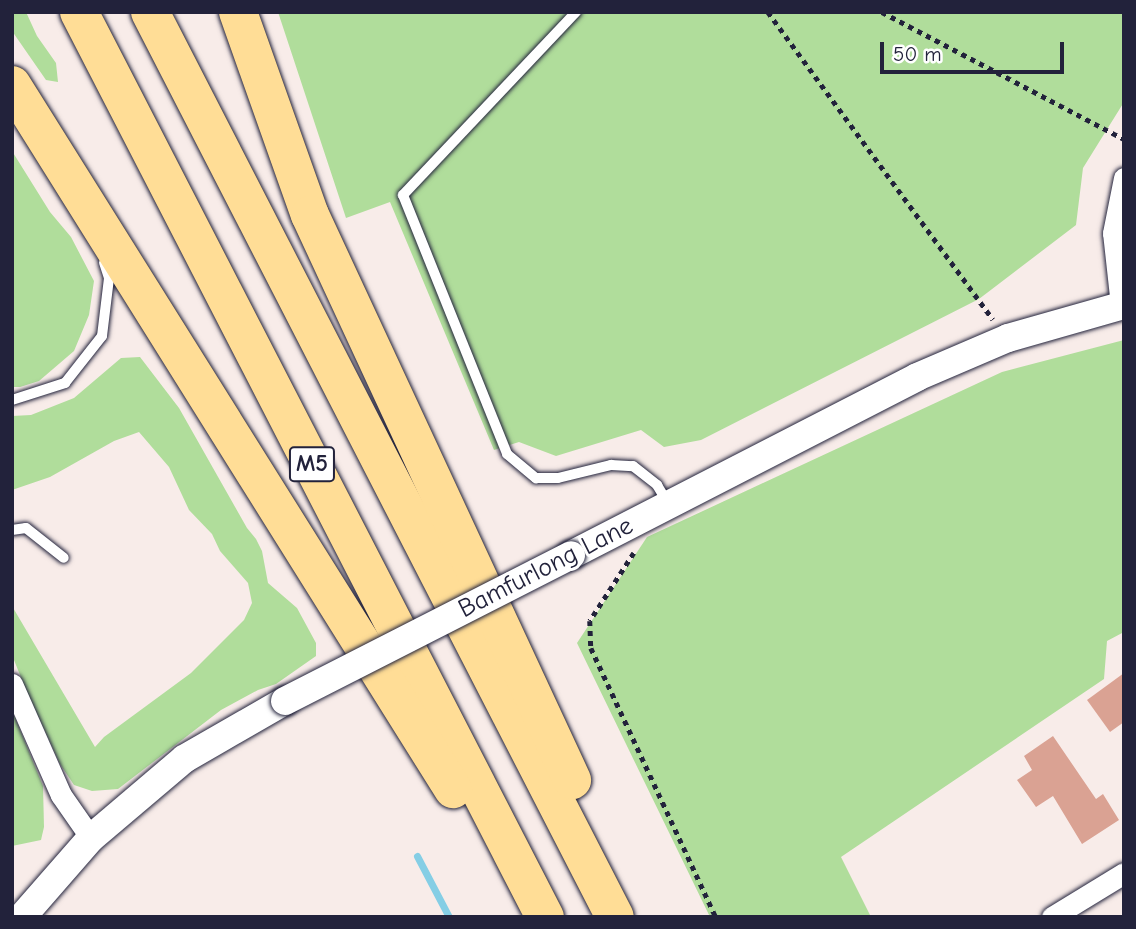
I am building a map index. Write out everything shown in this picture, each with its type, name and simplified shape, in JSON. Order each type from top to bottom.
[{"type":"highway","name":"M5","points":[[79,12],[544,917]]},
{"type":"highway","name":"M5","points":[[150,12],[615,917]]},
{"type":"highway","points":[[238,12],[310,215],[570,776],[631,917]]},
{"type":"highway","name":"M5","points":[[12,85],[531,917]]},
{"type":"street","points":[[1122,305],[1112,233],[1124,178]]},
{"type":"street","name":"Bamfurlong Lane","points":[[22,917],[91,838],[184,759],[285,701],[918,377],[1008,338],[1122,305]]},
{"type":"street","points":[[12,684],[61,795],[91,838]]},
{"type":"street","points":[[1052,917],[1124,873]]},
{"type":"lane","points":[[576,12],[404,195],[507,454],[536,478],[558,478],[611,465],[633,466],[657,485],[669,505]]},
{"type":"lane","points":[[83,197],[98,243]]},
{"type":"lane","points":[[12,400],[65,383],[102,336],[109,278],[102,255]]},
{"type":"lane","points":[[12,530],[26,528],[64,558]]},
{"type":"path","points":[[768,12],[1008,338]]},
{"type":"path","points":[[881,12],[1124,139]]},
{"type":"path","points":[[634,524],[642,542],[590,621],[591,648],[716,917]]},
{"type":"green space","points":[[12,12],[26,12],[37,36],[56,63],[58,82],[46,80],[12,31]]},
{"type":"green space","points":[[278,12],[1124,12],[1124,102],[1083,168],[1076,225],[979,299],[701,440],[664,447],[641,430],[556,456],[519,442],[494,450],[390,202],[346,218]]},
{"type":"green space","points":[[12,151],[50,212],[71,237],[94,281],[89,315],[74,351],[39,381],[20,387],[12,387]]},
{"type":"green space","points":[[1124,340],[1124,632],[1107,641],[1104,679],[841,857],[871,917],[710,917],[577,643],[647,537],[1002,372]]},
{"type":"green space","points":[[140,357],[179,408],[247,528],[256,539],[262,551],[268,583],[297,608],[316,643],[316,656],[276,684],[258,690],[221,710],[118,789],[92,791],[74,785],[60,764],[24,685],[12,655],[12,606],[95,747],[104,737],[191,673],[244,620],[252,603],[248,583],[220,551],[212,534],[189,510],[169,467],[139,432],[114,441],[50,477],[12,490],[12,416],[31,415],[74,398],[121,358]]},
{"type":"green space","points":[[12,710],[43,786],[44,827],[41,840],[12,846]]},
{"type":"building","points":[[1124,673],[1124,722],[1110,732],[1087,700]]},
{"type":"building","points":[[1053,736],[1096,799],[1103,794],[1119,820],[1082,844],[1053,796],[1036,807],[1017,780],[1032,770],[1024,756]]},
{"type":"waterway","points":[[417,856],[449,917]]}]
